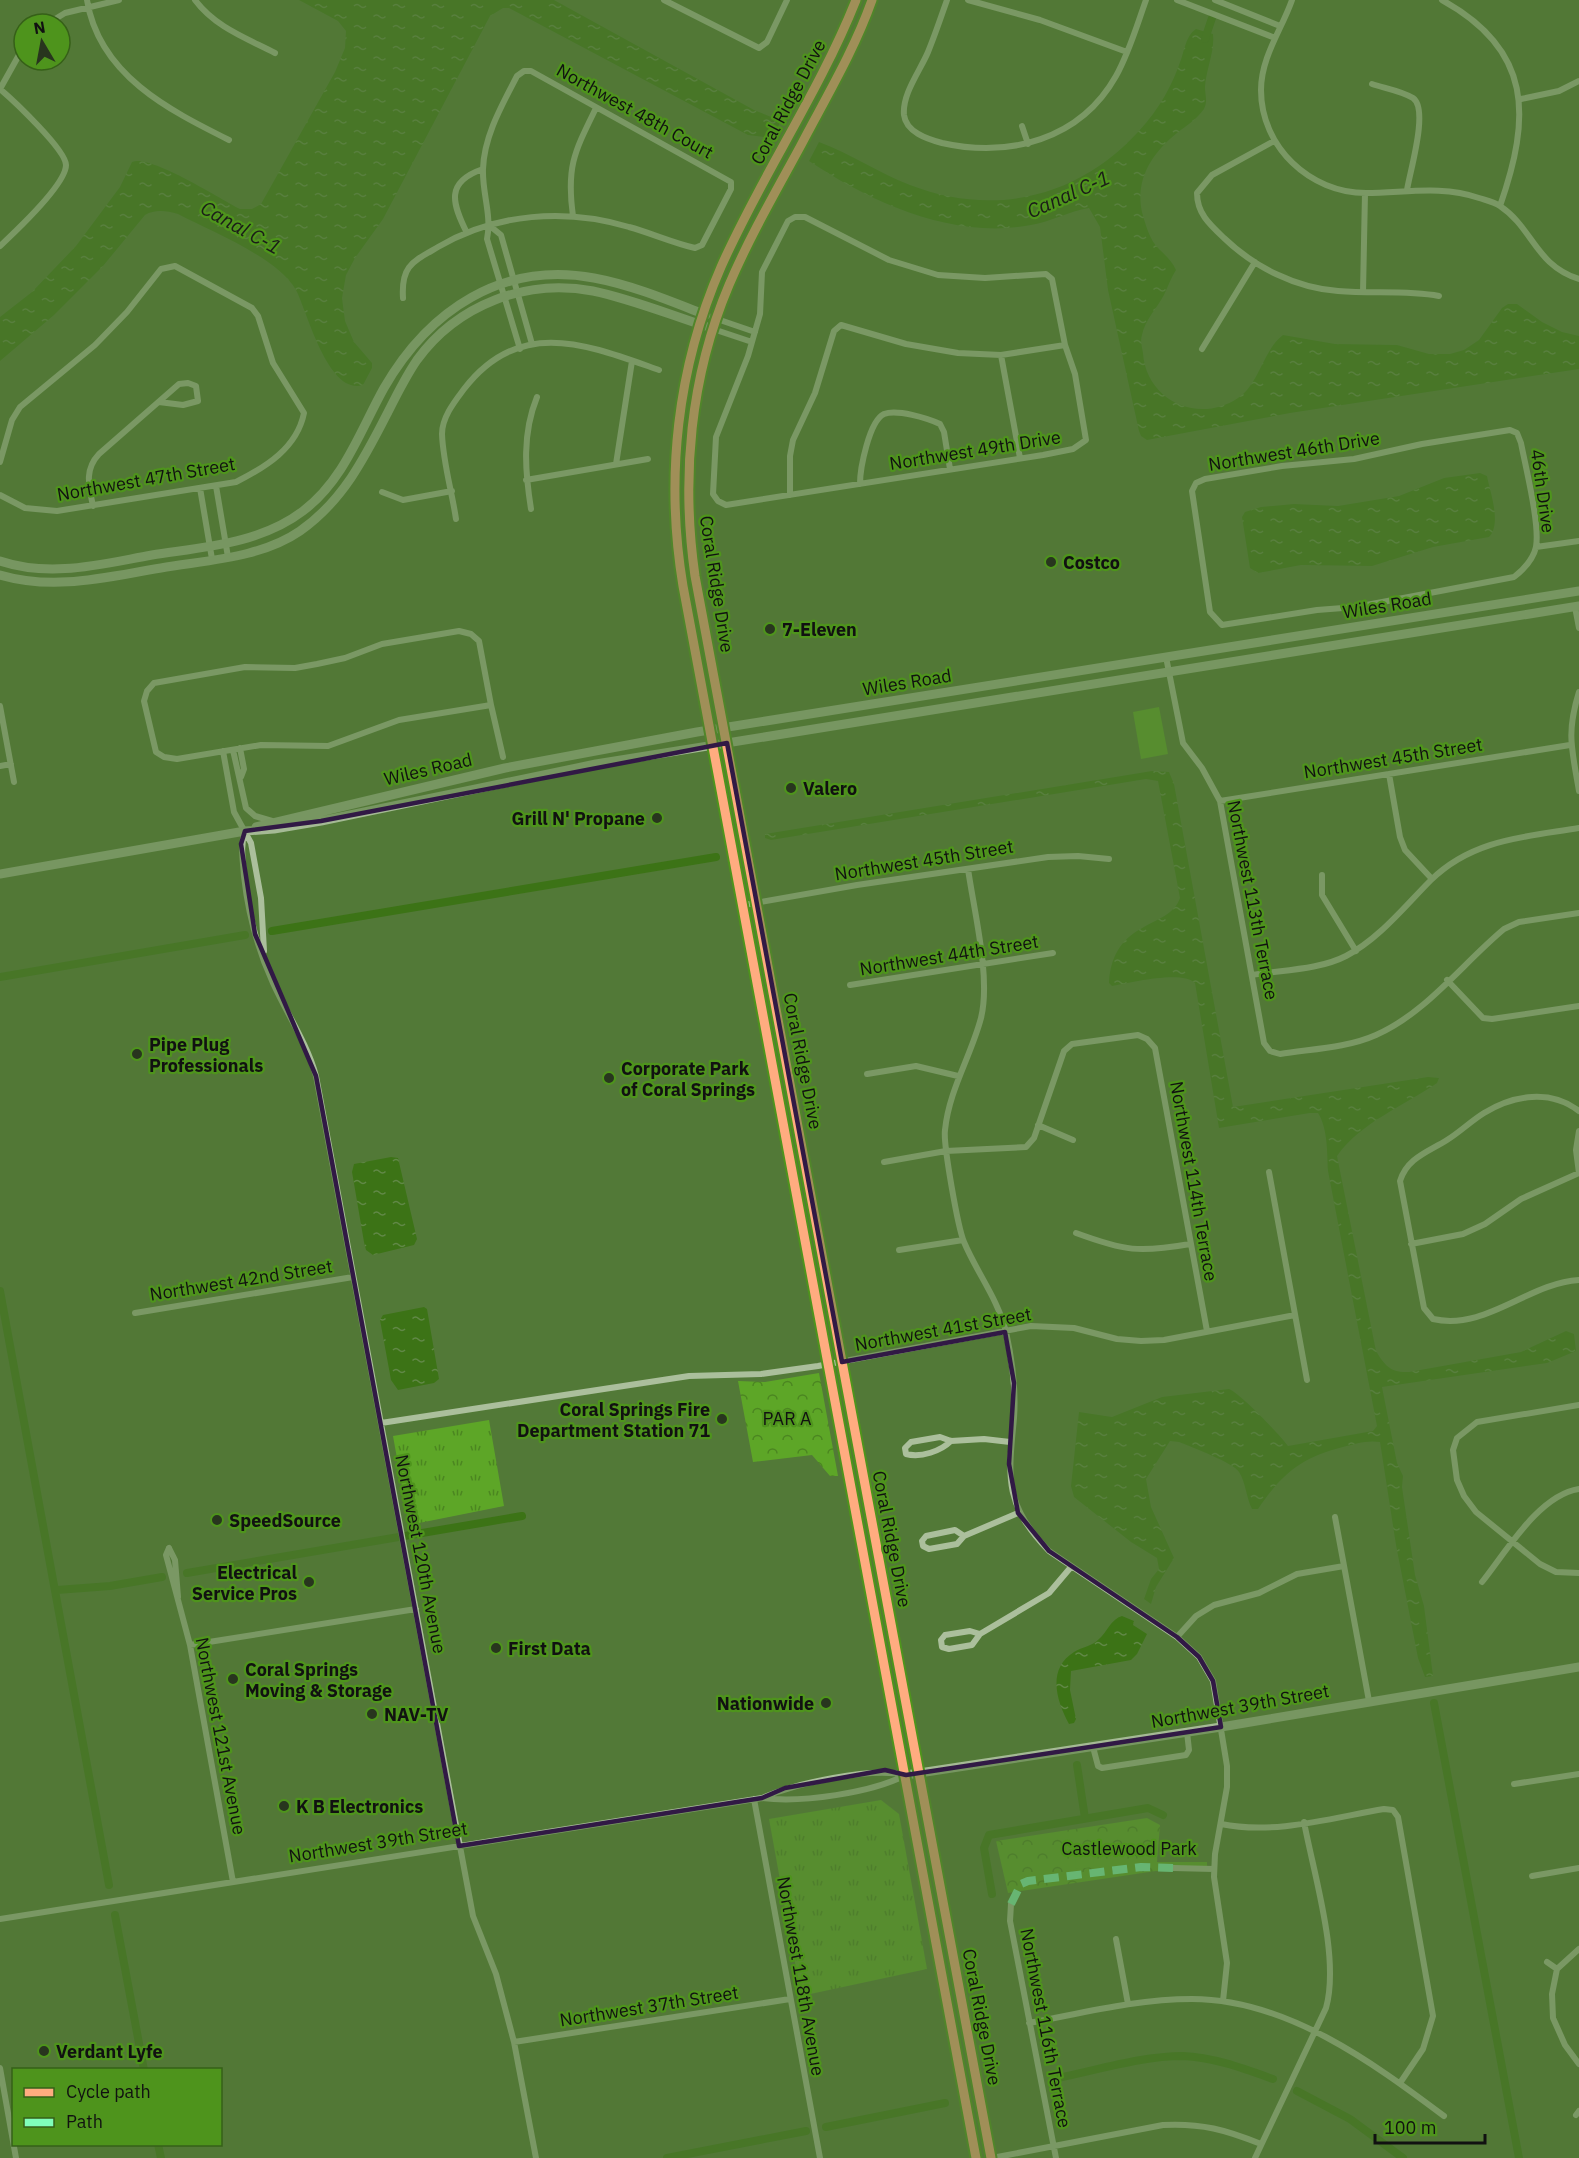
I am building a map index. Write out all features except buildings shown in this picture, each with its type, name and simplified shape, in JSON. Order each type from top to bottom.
[{"type":"main road","name":"Coral Ridge Drive","points":[[856,0],[829,62],[731,246],[703,314],[680,412],[675,503],[681,575],[976,2158]]},
{"type":"main road","name":"Coral Ridge Drive","points":[[872,0],[845,61],[742,256],[713,329],[694,414],[689,508],[695,576],[992,2158]]},
{"type":"main road","points":[[0,561],[18,566],[55,570],[226,543],[255,537],[279,526],[313,503],[345,464],[396,369],[433,325],[458,304],[500,283],[513,279],[550,275],[595,278],[717,319]]},
{"type":"main road","points":[[0,574],[44,584],[79,582],[228,557],[278,542],[298,532],[323,514],[362,462],[418,359],[453,323],[503,296],[553,287],[592,291],[713,329]]},
{"type":"main road","name":"Wiles Road","points":[[245,831],[272,821],[505,768],[710,730],[1579,591]]},
{"type":"main road","name":"Wiles Road","points":[[0,874],[245,831],[274,829],[321,821],[596,764],[1578,604]]},
{"type":"main road","name":"Northwest 39th Street","points":[[906,1775],[1221,1727],[1579,1667]]},
{"type":"main road","points":[[943,1978],[962,2000]]},
{"type":"street","points":[[70,12],[88,4],[119,0]]},
{"type":"street","points":[[195,0],[206,14],[222,26],[275,53]]},
{"type":"street","points":[[664,0],[759,48],[767,42],[787,0]]},
{"type":"street","points":[[947,0],[928,52],[904,105],[904,118],[913,131],[936,141],[963,148],[994,150],[1028,144],[1053,136],[1076,121],[1115,78],[1146,0]]},
{"type":"street","points":[[968,0],[1040,20],[1127,52]]},
{"type":"street","points":[[1177,0],[1275,38]]},
{"type":"street","points":[[1215,0],[1280,26]]},
{"type":"street","points":[[1292,0],[1266,63],[1261,90],[1265,120],[1274,141],[1288,159],[1307,176],[1334,188],[1365,193],[1407,189],[1449,190],[1500,206],[1520,226],[1551,265],[1579,279]]},
{"type":"street","points":[[1442,0],[1480,25],[1499,47],[1521,99],[1519,138],[1500,206]]},
{"type":"street","points":[[88,4],[107,49],[132,81],[166,108],[229,140]]},
{"type":"street","points":[[0,246],[40,204],[61,178],[66,168],[66,160],[47,136],[18,103],[0,89],[12,68]]},
{"type":"street","name":"Northwest 48th Court","points":[[483,169],[486,149],[501,106],[517,76],[524,71],[531,71],[731,182],[731,189],[702,245],[695,248],[631,227],[573,216]]},
{"type":"street","points":[[1521,99],[1559,91],[1579,81]]},
{"type":"street","points":[[1372,84],[1413,99],[1420,109],[1420,125],[1407,189]]},
{"type":"street","points":[[403,298],[402,279],[405,271],[416,260],[466,232],[521,218],[573,216],[569,178],[571,164],[596,108]]},
{"type":"street","points":[[1022,126],[1028,144]]},
{"type":"street","points":[[1274,141],[1212,175],[1197,193],[1200,214],[1235,249],[1286,279],[1311,288],[1421,293],[1439,296]]},
{"type":"street","points":[[466,232],[454,203],[454,191],[460,181],[469,174],[483,169],[490,226],[487,239],[520,349]]},
{"type":"street","points":[[1363,292],[1365,193]]},
{"type":"street","name":"Northwest 49th Drive","points":[[752,342],[716,437],[713,494],[718,501],[726,505],[1073,449],[1081,446],[1086,440],[1075,374],[1065,345],[1052,279],[1046,274],[986,278],[938,275],[889,260],[805,217],[795,217],[788,221],[762,272],[760,314],[755,332]]},
{"type":"street","points":[[490,226],[501,235],[532,344]]},
{"type":"street","points":[[1202,349],[1256,262]]},
{"type":"street","name":"Northwest 47th Street","points":[[0,462],[12,420],[20,406],[95,345],[127,312],[161,269],[167,266],[174,266],[252,308],[258,316],[273,363],[304,413],[295,436],[280,455],[244,478],[216,486],[57,511],[25,508],[0,495]]},
{"type":"street","points":[[713,329],[752,342],[755,332],[717,319]]},
{"type":"street","points":[[790,495],[793,440],[815,393],[834,331],[841,325],[906,344],[958,353],[1001,356],[1065,345]]},
{"type":"street","points":[[456,519],[442,432],[445,420],[454,403],[485,366],[532,344],[575,343],[659,370]]},
{"type":"street","points":[[1001,356],[1020,458]]},
{"type":"street","points":[[616,464],[632,361]]},
{"type":"street","points":[[93,506],[88,480],[90,464],[179,384],[188,382],[196,386],[199,393],[198,401],[191,405],[159,402]]},
{"type":"street","points":[[531,509],[526,480],[526,448],[531,412],[537,397]]},
{"type":"street","points":[[860,484],[860,464],[877,419],[885,414],[894,413],[940,424],[944,432],[950,469]]},
{"type":"street","name":"Northwest 46th Drive","points":[[1517,433],[1509,430],[1492,432],[1354,459],[1271,468],[1205,479],[1196,483],[1192,491],[1210,612],[1222,625],[1317,610],[1356,607],[1514,578],[1527,566],[1536,547]]},
{"type":"street","name":"46th Drive","points":[[1517,433],[1521,443],[1536,530],[1536,547],[1579,541]]},
{"type":"street","points":[[526,480],[648,459]]},
{"type":"street","points":[[216,486],[228,557]]},
{"type":"street","points":[[200,488],[212,560]]},
{"type":"street","points":[[382,492],[403,500],[452,491]]},
{"type":"street","points":[[1578,604],[1579,628]]},
{"type":"street","points":[[491,705],[399,720],[328,746],[308,748],[282,744],[177,759],[164,757],[156,752],[144,701],[147,691],[154,683],[173,678],[245,667],[306,666],[345,658],[382,644],[459,631],[471,634],[479,641],[502,757]]},
{"type":"street","name":"Northwest 113th Terrace","points":[[1166,657],[1184,743],[1202,768],[1220,801],[1264,1043],[1270,1051],[1280,1054],[1374,1036],[1396,1025],[1424,1004],[1447,980]]},
{"type":"street","points":[[1579,692],[1570,727],[1570,745],[1579,791]]},
{"type":"street","points":[[0,706],[14,782]]},
{"type":"street","name":"Northwest 45th Street","points":[[1220,801],[1570,745]]},
{"type":"street","points":[[237,749],[236,765],[241,777],[248,812],[272,821]]},
{"type":"street","points":[[237,749],[244,769],[241,777]]},
{"type":"street","points":[[223,751],[234,812],[245,831]]},
{"type":"street","points":[[0,766],[11,764]]},
{"type":"street","points":[[226,767],[236,765]]},
{"type":"street","points":[[1389,774],[1400,837],[1405,850],[1432,879]]},
{"type":"street","points":[[1252,975],[1328,963],[1356,951],[1376,935],[1432,879],[1470,852],[1495,842],[1579,828]]},
{"type":"street","name":"Northwest 120th Avenue","points":[[245,831],[241,844],[246,898],[264,960],[313,1066],[473,1916],[496,1974],[514,2042],[536,2158]]},
{"type":"street","name":"Northwest 120th Avenue","points":[[245,831],[251,843],[261,898],[264,960]]},
{"type":"street","name":"Northwest 45th Street","points":[[744,905],[1048,857],[1078,855],[1109,859]]},
{"type":"street","points":[[968,869],[984,991],[981,1016],[958,1076],[944,1131],[963,1240],[993,1295],[1005,1332],[1014,1383],[1014,1417],[1010,1442],[1011,1489],[1018,1513],[1031,1533],[1049,1551],[1071,1568],[1177,1637],[1199,1657],[1213,1681],[1227,1766],[1214,1869],[1227,1964],[1223,2001]]},
{"type":"street","points":[[1322,875],[1322,895],[1356,951]]},
{"type":"street","points":[[1579,913],[1519,922],[1504,929],[1447,980],[1484,1018],[1492,1019],[1579,1006]]},
{"type":"street","name":"Northwest 44th Street","points":[[850,985],[1053,953]]},
{"type":"street","name":"Northwest 114th Terrace","points":[[1038,1125],[1064,1052],[1072,1044],[1138,1035],[1147,1039],[1155,1048],[1207,1331]]},
{"type":"street","points":[[867,1074],[916,1066],[958,1076]]},
{"type":"street","points":[[1579,1111],[1554,1097],[1533,1096],[1509,1102],[1485,1113],[1449,1139],[1409,1162],[1400,1181],[1424,1308],[1433,1319],[1445,1322],[1468,1319],[1498,1310],[1539,1290],[1579,1280]]},
{"type":"street","points":[[884,1162],[946,1150],[1026,1147],[1034,1138],[1038,1125],[1073,1140]]},
{"type":"street","points":[[1411,1244],[1463,1234],[1485,1224],[1521,1199],[1579,1173],[1576,1150],[1579,1131]]},
{"type":"street","points":[[1269,1172],[1307,1380]]},
{"type":"street","points":[[1076,1233],[1121,1248],[1138,1251],[1190,1244]]},
{"type":"street","points":[[899,1250],[963,1240]]},
{"type":"street","name":"Northwest 42nd Street","points":[[135,1313],[353,1277]]},
{"type":"street","name":"Northwest 41st Street","points":[[381,1423],[689,1376],[762,1374],[842,1362],[1031,1326],[1063,1327],[1117,1340],[1141,1341],[1295,1315]]},
{"type":"street","points":[[1579,1406],[1478,1422],[1457,1438],[1453,1450],[1454,1466],[1464,1496],[1476,1512],[1514,1543],[1556,1572],[1579,1573]]},
{"type":"street","points":[[951,1441],[943,1449],[912,1456],[906,1454],[906,1449],[911,1442],[940,1437],[951,1441],[984,1439],[1010,1442]]},
{"type":"street","points":[[1482,1582],[1540,1510],[1553,1499],[1568,1491],[1579,1489]]},
{"type":"street","points":[[963,1536],[955,1530],[926,1536],[922,1541],[923,1546],[929,1549],[957,1544],[963,1536],[1018,1513]]},
{"type":"street","points":[[1335,1517],[1369,1701]]},
{"type":"street","name":"Northwest 121st Avenue","points":[[178,1597],[175,1560],[169,1548],[166,1555],[190,1646],[233,1882]]},
{"type":"street","points":[[1177,1637],[1196,1616],[1214,1605],[1259,1593],[1297,1574],[1344,1566]]},
{"type":"street","points":[[980,1634],[970,1630],[945,1635],[941,1640],[942,1647],[949,1650],[972,1645],[980,1634],[1049,1593],[1071,1568]]},
{"type":"street","points":[[190,1646],[416,1609]]},
{"type":"street","points":[[1093,1747],[1098,1766],[1102,1768],[1186,1755],[1190,1750],[1187,1732]]},
{"type":"street","name":"Northwest 39th Street","points":[[762,1798],[785,1788],[885,1770],[906,1775]]},
{"type":"street","points":[[1514,1784],[1579,1774]]},
{"type":"street","name":"Northwest 39th Street","points":[[0,1919],[754,1799],[788,1801],[886,1785],[906,1775]]},
{"type":"street","name":"Northwest 118th Avenue","points":[[754,1799],[820,2158]]},
{"type":"street","points":[[1221,1824],[1244,1828],[1304,1822],[1384,1809],[1393,1810],[1398,1817],[1433,2016],[1423,2049],[1400,2083]]},
{"type":"street","points":[[1255,2158],[1314,2032],[1331,1989],[1331,1965],[1304,1822]]},
{"type":"street","points":[[1173,1868],[1214,1869]]},
{"type":"street","points":[[1532,1876],[1579,1868]]},
{"type":"street","name":"Northwest 116th Terrace","points":[[1011,1904],[1010,1921],[1056,2158]]},
{"type":"street","points":[[1116,1939],[1128,2004]]},
{"type":"street","points":[[1579,1949],[1557,1969],[1552,1994],[1553,2018],[1565,2045],[1579,2064]]},
{"type":"street","points":[[1547,1962],[1557,1969]]},
{"type":"street","name":"Northwest 37th Street","points":[[514,2042],[790,1999]]},
{"type":"street","points":[[1029,2023],[1128,2004],[1164,2000],[1223,2001],[1263,2012],[1314,2032],[1364,2058],[1444,2116]]},
{"type":"street","points":[[0,2068],[12,2136]]},
{"type":"street","points":[[992,2158],[1163,2125],[1186,2124],[1221,2128],[1261,2144]]},
{"type":"highlighted area","points":[[727,743],[842,1362],[1005,1332],[1014,1383],[1009,1464],[1018,1513],[1049,1551],[1177,1637],[1199,1657],[1213,1681],[1221,1727],[906,1775],[885,1770],[785,1788],[762,1798],[459,1846],[316,1076],[255,934],[241,844],[245,831],[321,821]]},
{"type":"green space","points":[[1159,707],[1168,754],[1141,759],[1133,712]]},
{"type":"green space","name":"PAR A","points":[[819,1373],[838,1476],[830,1476],[812,1455],[753,1462],[738,1381],[765,1382]]},
{"type":"green space","points":[[489,1420],[504,1506],[409,1525],[393,1436]]},
{"type":"green space","points":[[881,1800],[899,1814],[927,1969],[801,1996],[769,1819]]},
{"type":"green space","name":"Castlewood Park","points":[[1147,1818],[1160,1825],[1157,1862],[1207,1862],[1207,1871],[1156,1871],[1008,1893],[996,1841]]},
{"type":"green space","points":[[1093,1849],[1094,1867],[1076,1869],[1075,1851]]},
{"type":"water","points":[[299,0],[554,0],[754,110],[781,121],[772,138],[748,135],[509,8],[503,8],[490,16],[383,219],[355,258],[346,275],[342,298],[345,321],[354,342],[372,363],[372,368],[363,385],[351,385],[339,378],[329,365],[320,350],[296,290],[287,278],[243,246],[178,214],[161,211],[145,215],[103,266],[54,315],[0,361],[0,317],[32,292],[76,246],[120,187],[132,162],[141,161],[169,171],[240,209],[252,209],[261,204],[335,72],[345,48],[346,31],[338,21]]},
{"type":"water","points":[[1196,29],[1213,34],[1213,47],[1205,87],[1205,106],[1198,116],[1168,141],[1153,158],[1143,178],[1140,200],[1148,232],[1156,246],[1171,261],[1176,270],[1146,324],[1141,340],[1146,370],[1153,384],[1164,395],[1191,408],[1207,409],[1223,406],[1238,398],[1252,384],[1276,341],[1283,335],[1335,344],[1397,345],[1429,354],[1450,354],[1464,350],[1479,340],[1502,308],[1508,304],[1517,304],[1542,322],[1562,332],[1579,336],[1579,369],[1290,413],[1147,440],[1141,436],[1139,431],[1108,290],[1100,227],[1089,208],[1038,224],[1002,228],[973,227],[944,222],[887,204],[859,191],[809,161],[819,142],[910,185],[945,195],[979,200],[1012,199],[1044,192],[1075,180],[1103,163],[1129,141],[1153,114],[1164,96],[1177,71],[1187,41]]},
{"type":"water","points":[[1480,473],[1487,476],[1494,508],[1495,524],[1489,537],[1433,547],[1372,566],[1301,565],[1258,573],[1250,568],[1242,517],[1245,512],[1261,507],[1294,504],[1338,506],[1399,496],[1444,478]]},
{"type":"water","points":[[1152,771],[1169,772],[1174,784],[1233,1107],[1428,1077],[1439,1078],[1437,1083],[1358,1133],[1337,1156],[1376,1351],[1382,1361],[1393,1370],[1409,1372],[1521,1352],[1566,1331],[1574,1334],[1576,1351],[1547,1363],[1382,1387],[1397,1463],[1403,1476],[1402,1487],[1415,1575],[1424,1606],[1433,1676],[1425,1677],[1418,1658],[1396,1545],[1380,1442],[1366,1442],[1315,1456],[1293,1469],[1275,1486],[1258,1509],[1252,1509],[1245,1485],[1235,1468],[1202,1451],[1170,1441],[1146,1479],[1151,1507],[1174,1558],[1156,1587],[1151,1604],[1144,1599],[1151,1579],[1159,1569],[1157,1558],[1131,1542],[1074,1497],[1071,1486],[1079,1412],[1112,1417],[1162,1397],[1229,1389],[1250,1406],[1288,1446],[1373,1431],[1377,1426],[1328,1171],[1325,1134],[1318,1113],[1219,1128],[1195,983],[1188,979],[1168,977],[1112,986],[1109,983],[1113,962],[1120,947],[1130,936],[1165,916],[1180,898],[1158,781],[1146,779],[771,840],[765,838],[765,834]]},
{"type":"water","points":[[391,1157],[398,1158],[417,1239],[414,1245],[373,1255],[366,1250],[352,1172],[354,1164]]},
{"type":"water","points":[[424,1307],[427,1309],[439,1379],[434,1383],[398,1390],[391,1380],[380,1320],[383,1315]]},
{"type":"water","points":[[1122,1616],[1134,1621],[1133,1625],[1147,1634],[1137,1654],[1131,1660],[1071,1671],[1070,1690],[1076,1719],[1074,1723],[1069,1724],[1060,1705],[1056,1685],[1060,1667],[1074,1652],[1097,1641],[1112,1623]]},
{"type":"waterway","name":"Canal C-1","points":[[1205,39],[1212,18]]},
{"type":"waterway","points":[[272,931],[716,857]]},
{"type":"waterway","points":[[0,977],[245,935]]},
{"type":"waterway","points":[[0,1291],[109,1885]]},
{"type":"waterway","points":[[187,1573],[522,1516]]},
{"type":"waterway","points":[[57,1590],[110,1586],[162,1577]]},
{"type":"waterway","points":[[1434,1703],[1519,2158]]},
{"type":"waterway","points":[[1077,1765],[1085,1818]]},
{"type":"waterway","points":[[992,1894],[984,1848],[989,1835],[1148,1808],[1163,1815]]},
{"type":"waterway","points":[[115,1915],[144,2068]]},
{"type":"waterway","points":[[1058,2078],[1136,2061],[1183,2056],[1217,2061],[1273,2079]]},
{"type":"waterway","points":[[1297,2091],[1350,2119],[1403,2158]]},
{"type":"waterway","points":[[826,2127],[945,2103]]},
{"type":"waterway","points":[[667,2158],[806,2131]]},
{"type":"waterway","points":[[158,2146],[161,2158]]},
{"type":"marked path","points":[[1011,1904],[1021,1884],[1028,1881],[1141,1867],[1173,1868]]},
{"type":"cycle path","points":[[856,0],[825,68],[737,233],[706,305],[685,384],[679,424],[675,505],[683,586],[976,2158]]},
{"type":"cycle path","points":[[872,0],[839,75],[745,250],[716,320],[705,356],[692,428],[689,465],[691,539],[695,576],[991,2158]]},
{"type":"place","name":"Costco","points":[[1051,562]]},
{"type":"place","name":"7-Eleven","points":[[770,629]]},
{"type":"place","name":"Valero","points":[[791,788]]},
{"type":"place","name":"Grill N' Propane","points":[[657,818]]},
{"type":"place","name":"Pipe Plug Professionals","points":[[137,1054]]},
{"type":"place","name":"Corporate Park of Coral Springs","points":[[609,1078]]},
{"type":"place","name":"Coral Springs Fire Department Station 71","points":[[722,1419]]},
{"type":"place","name":"SpeedSource","points":[[217,1520]]},
{"type":"place","name":"Electrical Service Pros","points":[[309,1582]]},
{"type":"place","name":"First Data","points":[[496,1648]]},
{"type":"place","name":"Coral Springs Moving & Storage","points":[[233,1679]]},
{"type":"place","name":"Nationwide","points":[[826,1703]]},
{"type":"place","name":"NAV-TV","points":[[372,1714]]},
{"type":"place","name":"K B Electronics","points":[[284,1806]]},
{"type":"place","name":"Verdant Lyfe","points":[[44,2051]]}]
